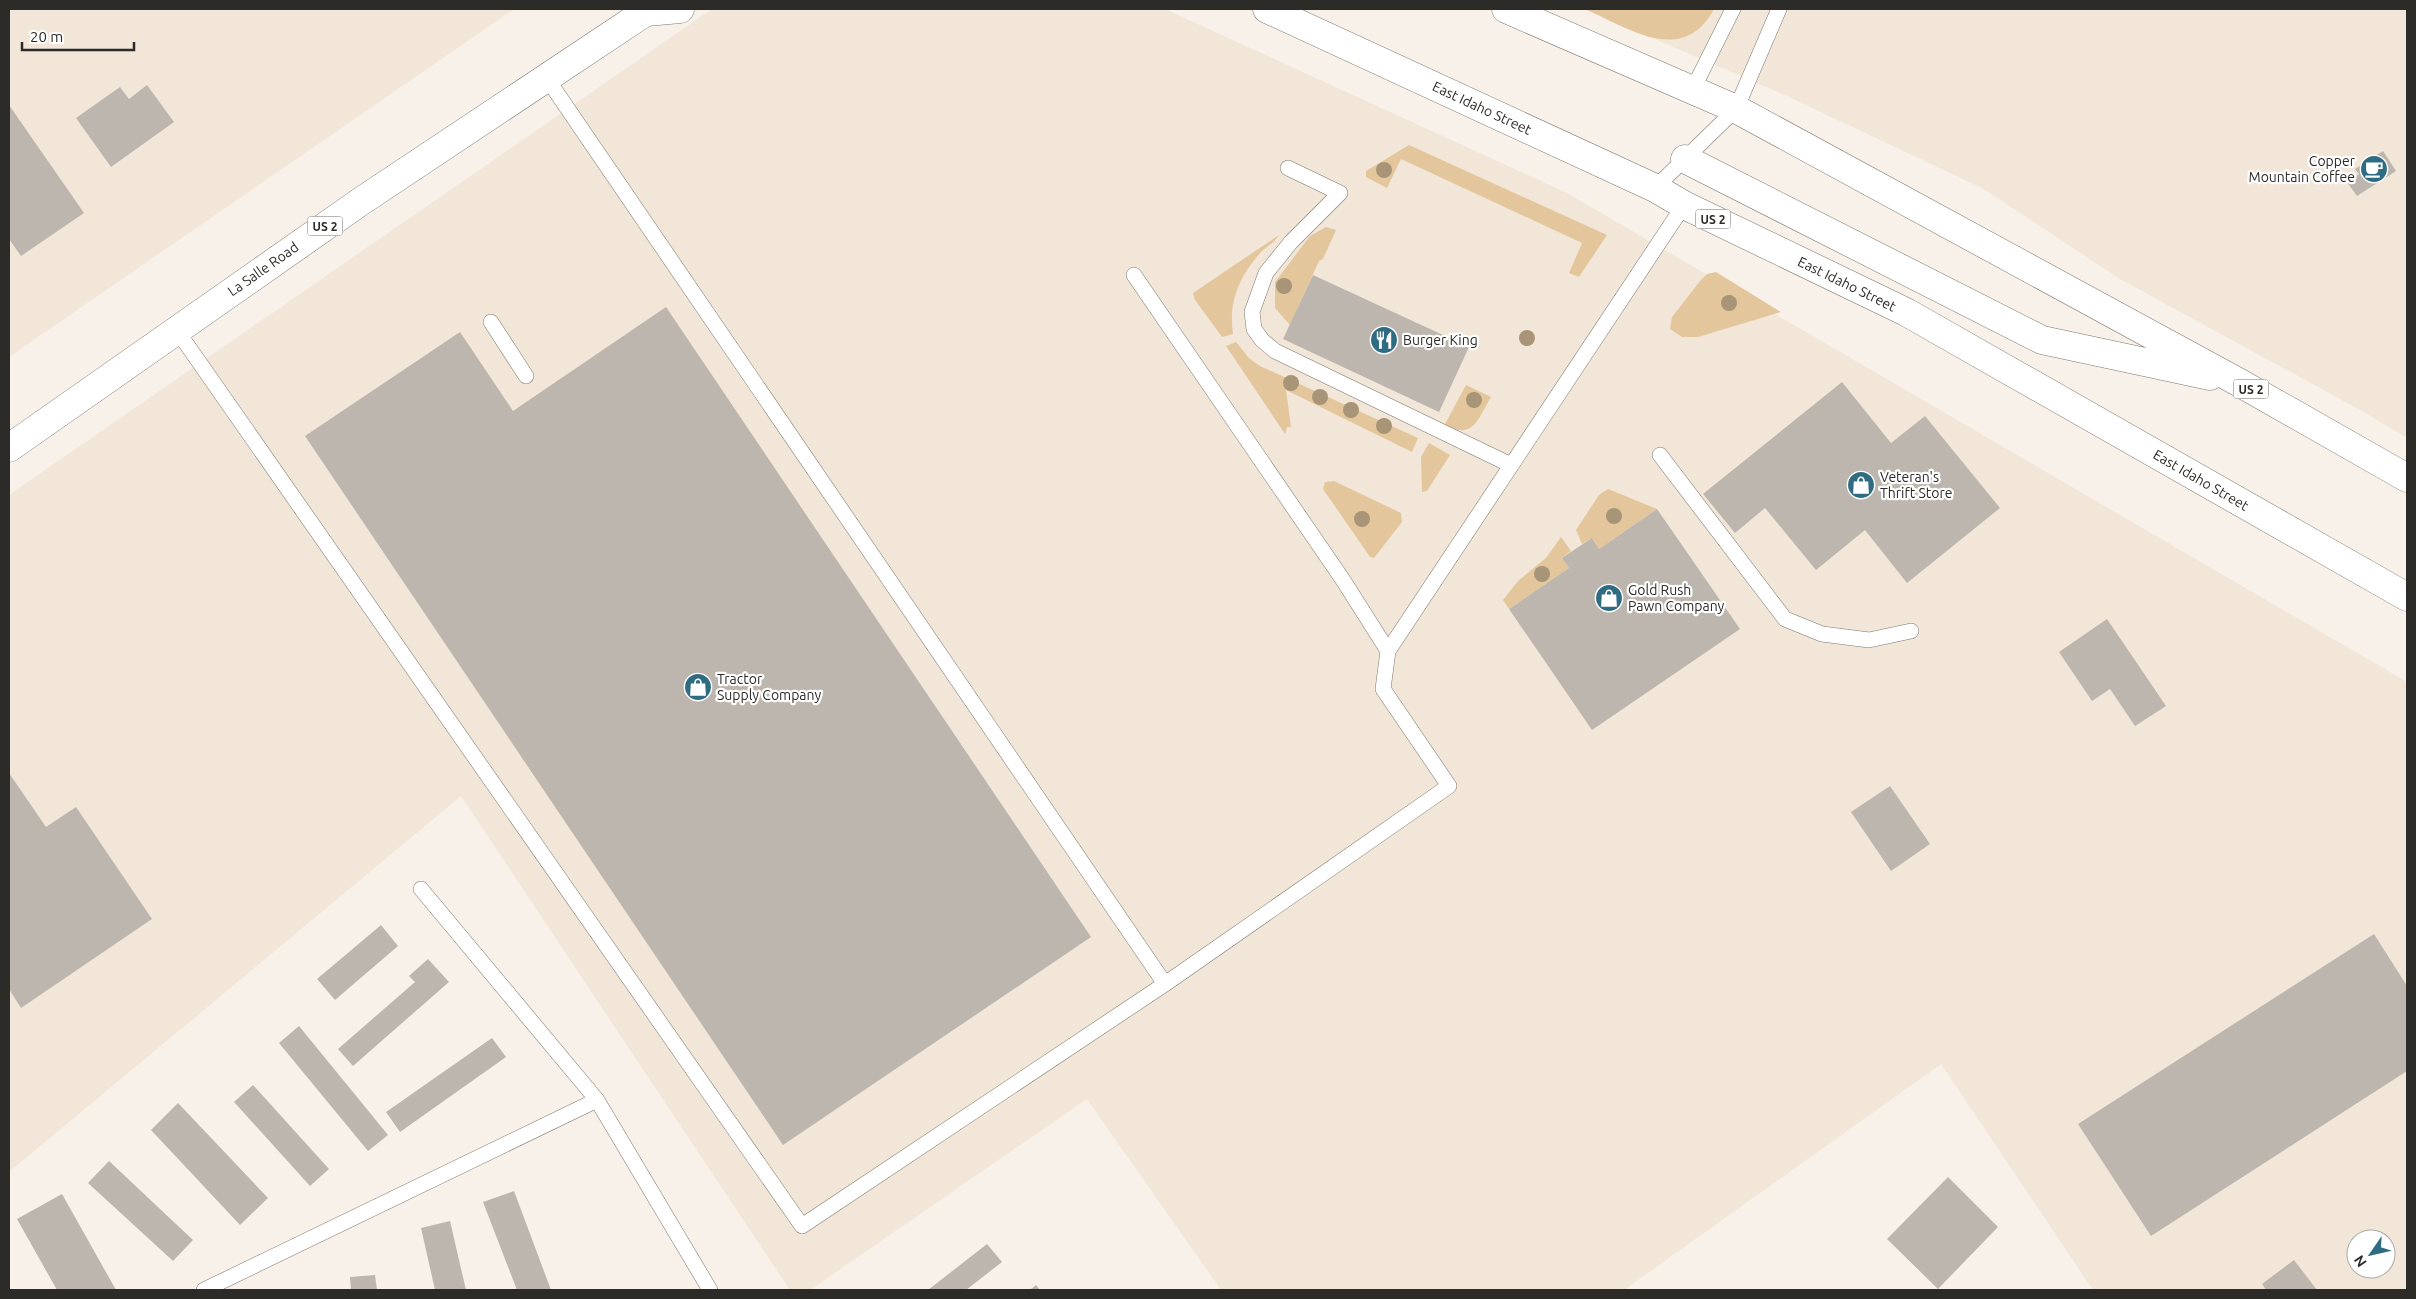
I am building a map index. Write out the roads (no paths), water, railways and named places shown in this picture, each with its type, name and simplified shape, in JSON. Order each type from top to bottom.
[{"type":"highway","name":"US 2","points":[[648,10],[680,9]]},
{"type":"highway","name":"East Idaho Street","points":[[1267,9],[1655,188],[1684,205],[1906,312],[2407,597]]},
{"type":"highway","name":"US 2","points":[[1506,9],[1736,110],[2240,383],[2407,478]]},
{"type":"highway","name":"La Salle Road","points":[[9,448],[176,329],[546,77],[648,10]]},
{"type":"highway","points":[[1685,159],[2042,340],[2240,383]]},
{"type":"lane","points":[[1693,90],[1733,9]]},
{"type":"lane","points":[[1655,188],[1736,110],[1779,9]]},
{"type":"lane","points":[[546,77],[1165,984]]},
{"type":"lane","points":[[1288,168],[1340,193],[1290,242],[1266,273],[1252,312],[1254,329],[1262,340],[1275,351],[1511,465]]},
{"type":"lane","points":[[176,329],[802,1226],[1165,984],[1449,786],[1382,689],[1388,651],[1684,205]]},
{"type":"lane","points":[[1134,275],[1343,580],[1388,651]]},
{"type":"lane","points":[[491,322],[526,376]]},
{"type":"lane","points":[[1660,455],[1784,619],[1822,634],[1869,640],[1911,631]]},
{"type":"lane","points":[[421,889],[597,1100],[710,1290]]},
{"type":"lane","points":[[204,1290],[597,1100]]},
{"type":"place","name":"Copper Mountain Coffee","points":[[2374,169]]},
{"type":"place","name":"Burger King","points":[[1384,340]]},
{"type":"place","name":"Veteran's Thrift Store","points":[[1861,485]]},
{"type":"place","name":"Gold Rush Pawn Company","points":[[1609,598]]},
{"type":"place","name":"Tractor Supply Company","points":[[698,687]]}]
